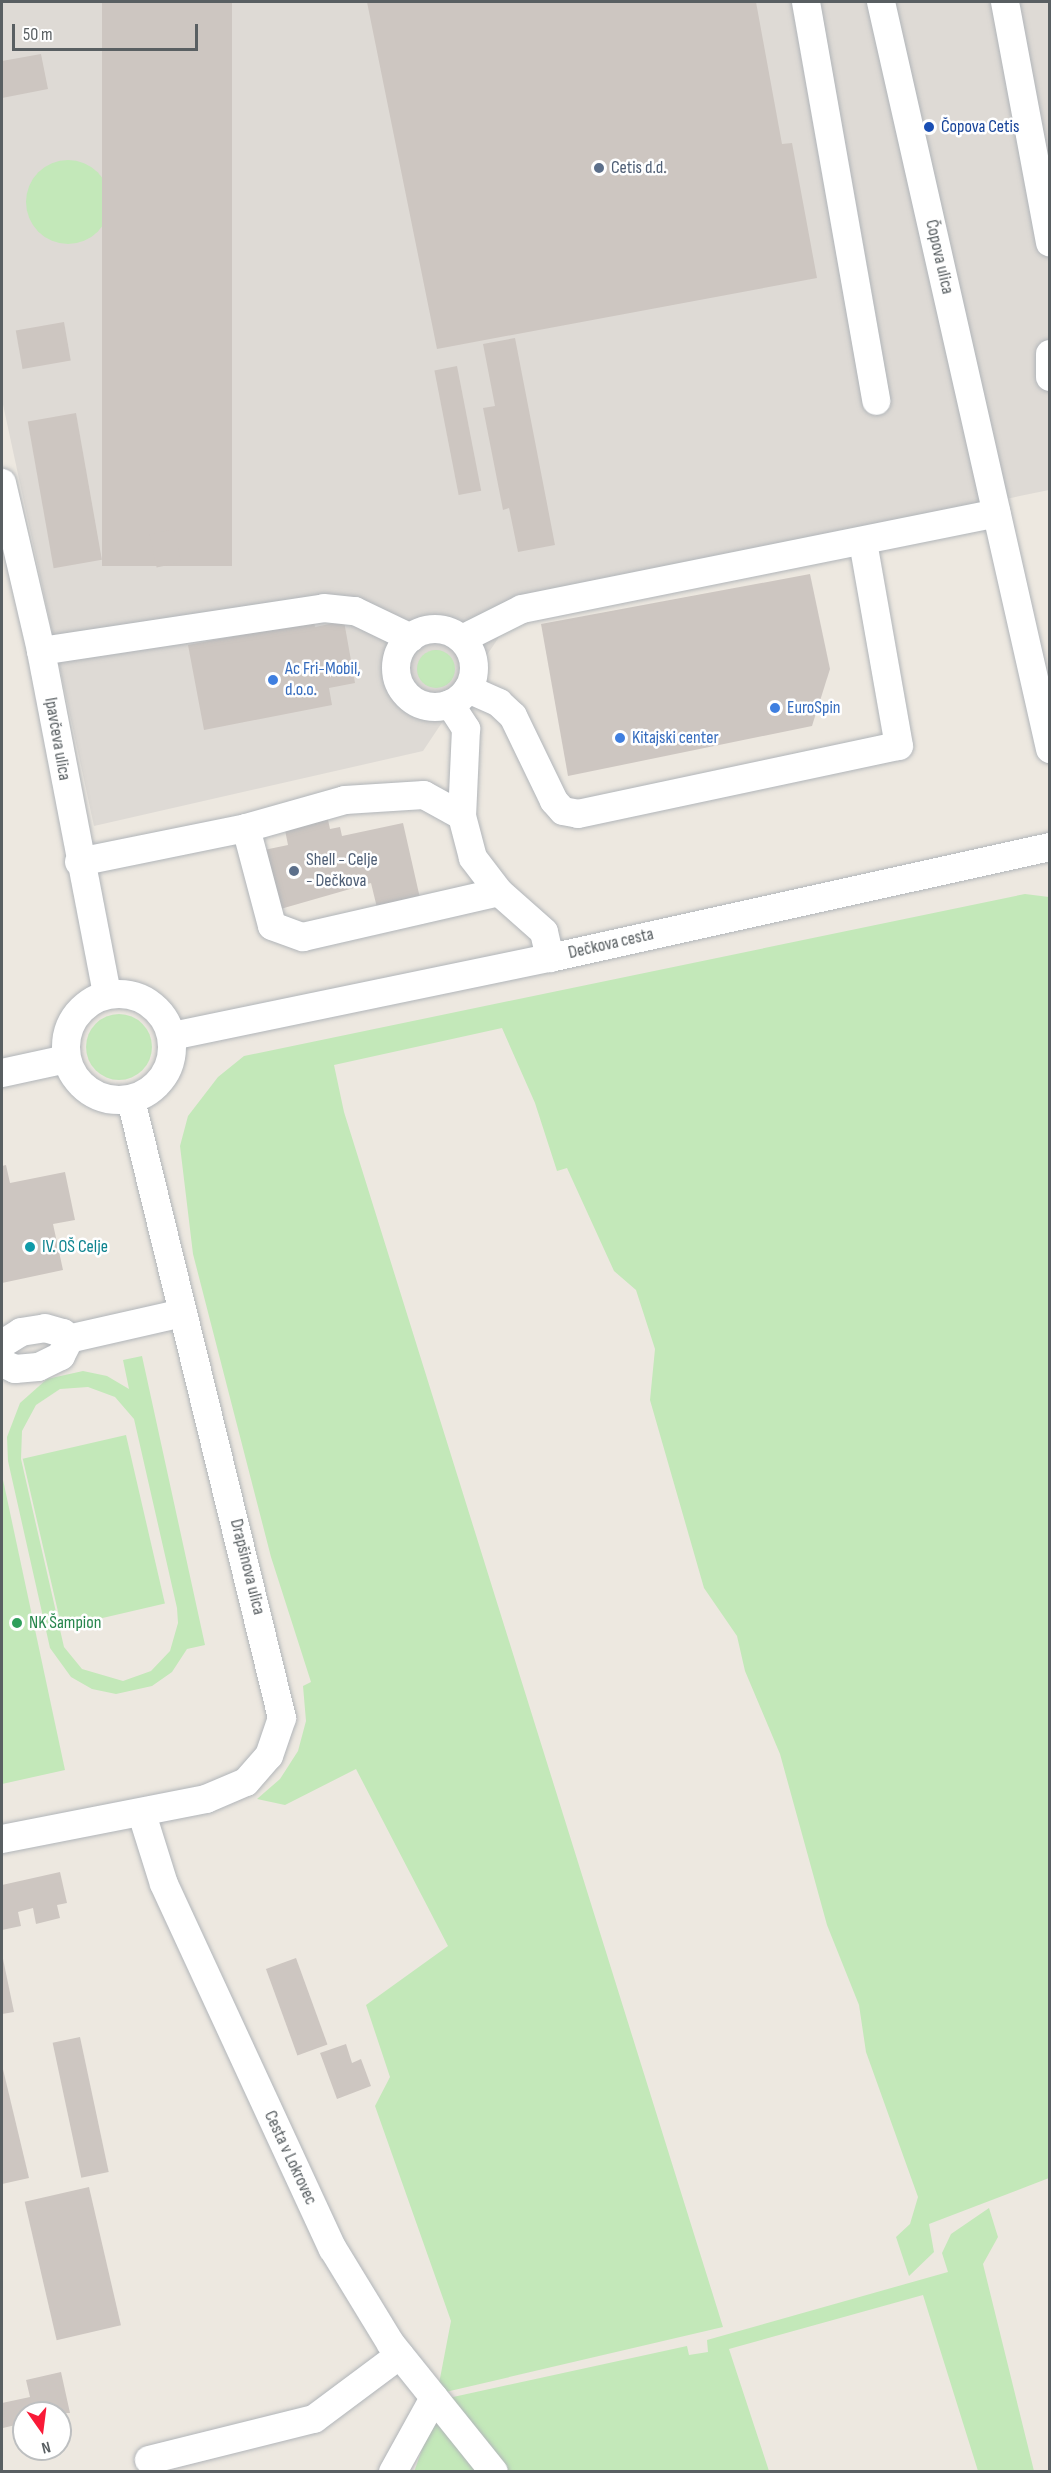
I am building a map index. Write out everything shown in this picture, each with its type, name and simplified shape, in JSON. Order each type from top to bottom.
[{"type":"street","points":[[806,2],[876,401]]},
{"type":"street","name":"Čopova ulica","points":[[881,2],[1050,749]]},
{"type":"street","points":[[1005,2],[1050,243]]},
{"type":"street","points":[[1050,354],[1050,377]]},
{"type":"street","name":"Ipavčeva ulica","points":[[2,483],[41,651],[79,862],[107,995]]},
{"type":"street","points":[[462,639],[522,609],[996,513]]},
{"type":"street","points":[[550,958],[544,932],[499,892],[473,858],[462,816],[466,729],[459,697],[473,658],[462,639],[442,629],[411,638],[398,656],[402,688],[418,703],[459,697],[499,702],[513,716],[554,801],[563,811],[578,814],[899,746],[862,541]]},
{"type":"street","points":[[41,651],[324,608],[355,611],[411,638]]},
{"type":"street","points":[[79,862],[246,828],[345,800],[424,795],[462,816]]},
{"type":"street","points":[[246,828],[272,926],[303,937],[499,892]]},
{"type":"street","name":"Dečkova cesta","points":[[172,1036],[550,958],[1050,847]]},
{"type":"street","points":[[107,995],[140,998],[166,1020],[172,1036],[169,1069],[160,1083],[131,1100],[98,1097],[73,1075],[67,1059],[66,1042],[79,1012],[107,995]]},
{"type":"street","points":[[2,1074],[67,1059]]},
{"type":"street","name":"Drapšinova ulica","points":[[2,1839],[142,1814],[206,1799],[246,1782],[269,1756],[282,1718],[277,1682],[182,1313],[131,1100]]},
{"type":"street","points":[[68,1340],[182,1313]]},
{"type":"street","points":[[2,1344],[25,1331],[45,1328],[61,1332],[68,1340]]},
{"type":"street","points":[[2,1363],[15,1369],[38,1367],[61,1356],[68,1340]]},
{"type":"street","name":"Cesta v Lokrovec","points":[[142,1814],[164,1884],[333,2249],[400,2355],[494,2472]]},
{"type":"street","points":[[149,2460],[314,2418],[400,2355]]},
{"type":"street","points":[[393,2472],[434,2398]]},
{"type":"shaded area","points":[[2,2],[1049,2],[1049,490],[525,598],[423,751],[94,826],[2,400]]},
{"type":"green space","points":[[68,160],[84,163],[98,172],[107,186],[110,202],[107,218],[98,232],[84,241],[68,244],[52,241],[38,232],[29,218],[26,202],[29,186],[38,172],[52,163]]},
{"type":"green space","points":[[436,650],[450,655],[455,669],[450,683],[436,688],[422,683],[417,669],[422,655]]},
{"type":"green space","points":[[1025,894],[1049,897],[1049,2178],[929,2224],[934,2252],[909,2276],[896,2237],[910,2224],[918,2197],[866,2052],[859,2005],[827,1925],[780,1754],[745,1671],[737,1636],[704,1588],[650,1400],[655,1349],[636,1290],[614,1271],[567,1168],[557,1171],[535,1103],[502,1028],[334,1065],[344,1112],[723,2327],[437,2394],[451,2321],[375,2106],[390,2077],[366,2005],[448,1946],[356,1769],[285,1805],[257,1799],[280,1779],[298,1751],[306,1721],[303,1686],[311,1682],[271,1557],[193,1254],[180,1146],[188,1116],[218,1077],[244,1056]]},
{"type":"green space","points":[[112,1014],[126,1014],[138,1019],[147,1028],[152,1047],[150,1060],[143,1071],[126,1080],[112,1080],[100,1075],[91,1066],[86,1054],[86,1040],[91,1028],[100,1019]]},
{"type":"green space","points":[[142,1356],[205,1645],[187,1649],[172,1672],[152,1686],[116,1694],[92,1689],[71,1677],[50,1648],[8,1461],[7,1437],[20,1403],[47,1379],[83,1371],[107,1376],[129,1389],[123,1360]],"holes":[[[88,1387],[115,1397],[134,1419],[177,1608],[178,1623],[170,1651],[151,1671],[123,1681],[82,1669],[64,1647],[21,1459],[22,1431],[36,1405],[60,1389]]]},
{"type":"green space","points":[[126,1435],[165,1604],[62,1627],[23,1459]]},
{"type":"green space","name":"NK Šampion","points":[[2,1475],[65,1770],[2,1784]]},
{"type":"green space","points":[[989,2208],[998,2237],[983,2264],[1034,2471],[978,2471],[923,2295],[729,2349],[769,2471],[502,2471],[444,2399],[687,2346],[689,2355],[708,2352],[707,2340],[948,2272],[942,2253],[951,2234]]},
{"type":"green space","points":[[438,2404],[487,2472],[414,2472]]},
{"type":"building","points":[[102,2],[232,2],[232,566],[102,566]]},
{"type":"building","name":"Cetis d.d.","points":[[367,2],[756,2],[782,144],[792,143],[817,278],[437,349]]},
{"type":"building","points":[[41,54],[48,89],[2,98],[2,61]]},
{"type":"building","points":[[64,322],[71,360],[23,369],[16,331]]},
{"type":"building","points":[[515,338],[555,545],[518,552],[509,508],[503,510],[483,408],[495,406],[483,344]]},
{"type":"building","points":[[457,366],[481,491],[459,495],[434,370]]},
{"type":"building","points":[[76,413],[102,560],[54,568],[28,422]]},
{"type":"building","points":[[174,529],[181,562],[157,567],[150,534]]},
{"type":"building","points":[[810,574],[830,669],[812,726],[568,776],[541,624]]},
{"type":"building","points":[[314,621],[315,627],[344,621],[355,683],[329,688],[332,705],[204,730],[188,645]]},
{"type":"building","points":[[327,815],[330,829],[340,827],[342,836],[403,823],[422,907],[379,916],[371,883],[277,910],[264,850],[288,845],[284,825]]},
{"type":"building","name":"IV. OŠ Celje","points":[[6,1165],[10,1183],[65,1172],[75,1220],[53,1224],[63,1270],[2,1283],[2,1166]]},
{"type":"building","points":[[60,1872],[67,1903],[57,1905],[60,1918],[36,1924],[33,1908],[18,1912],[21,1926],[2,1930],[2,1885]]},
{"type":"building","points":[[2,1954],[14,2012],[2,2014]]},
{"type":"building","points":[[296,1958],[327,2044],[297,2055],[266,1969]]},
{"type":"building","points":[[80,2037],[109,2172],[81,2178],[53,2043]]},
{"type":"building","points":[[346,2044],[352,2063],[361,2059],[371,2086],[337,2099],[320,2053]]},
{"type":"building","points":[[2,2065],[29,2178],[2,2184]]},
{"type":"building","points":[[89,2187],[121,2325],[57,2340],[25,2202]]},
{"type":"building","points":[[61,2372],[67,2401],[12,2401],[12,2426],[3,2428],[2,2403],[30,2397],[26,2380]]},
{"type":"place","name":"Čopova Cetis","points":[[929,127]]},
{"type":"place","name":"Cetis d.d.","points":[[599,168]]},
{"type":"place","name":"Ac Fri-Mobil, d.o.o.","points":[[273,680]]},
{"type":"place","name":"EuroSpin","points":[[775,708]]},
{"type":"place","name":"Kitajski center","points":[[620,738]]},
{"type":"place","name":"Shell - Celje - Dečkova","points":[[294,871]]},
{"type":"place","name":"IV. OŠ Celje","points":[[30,1247]]},
{"type":"place","name":"NK Šampion","points":[[17,1623]]}]
